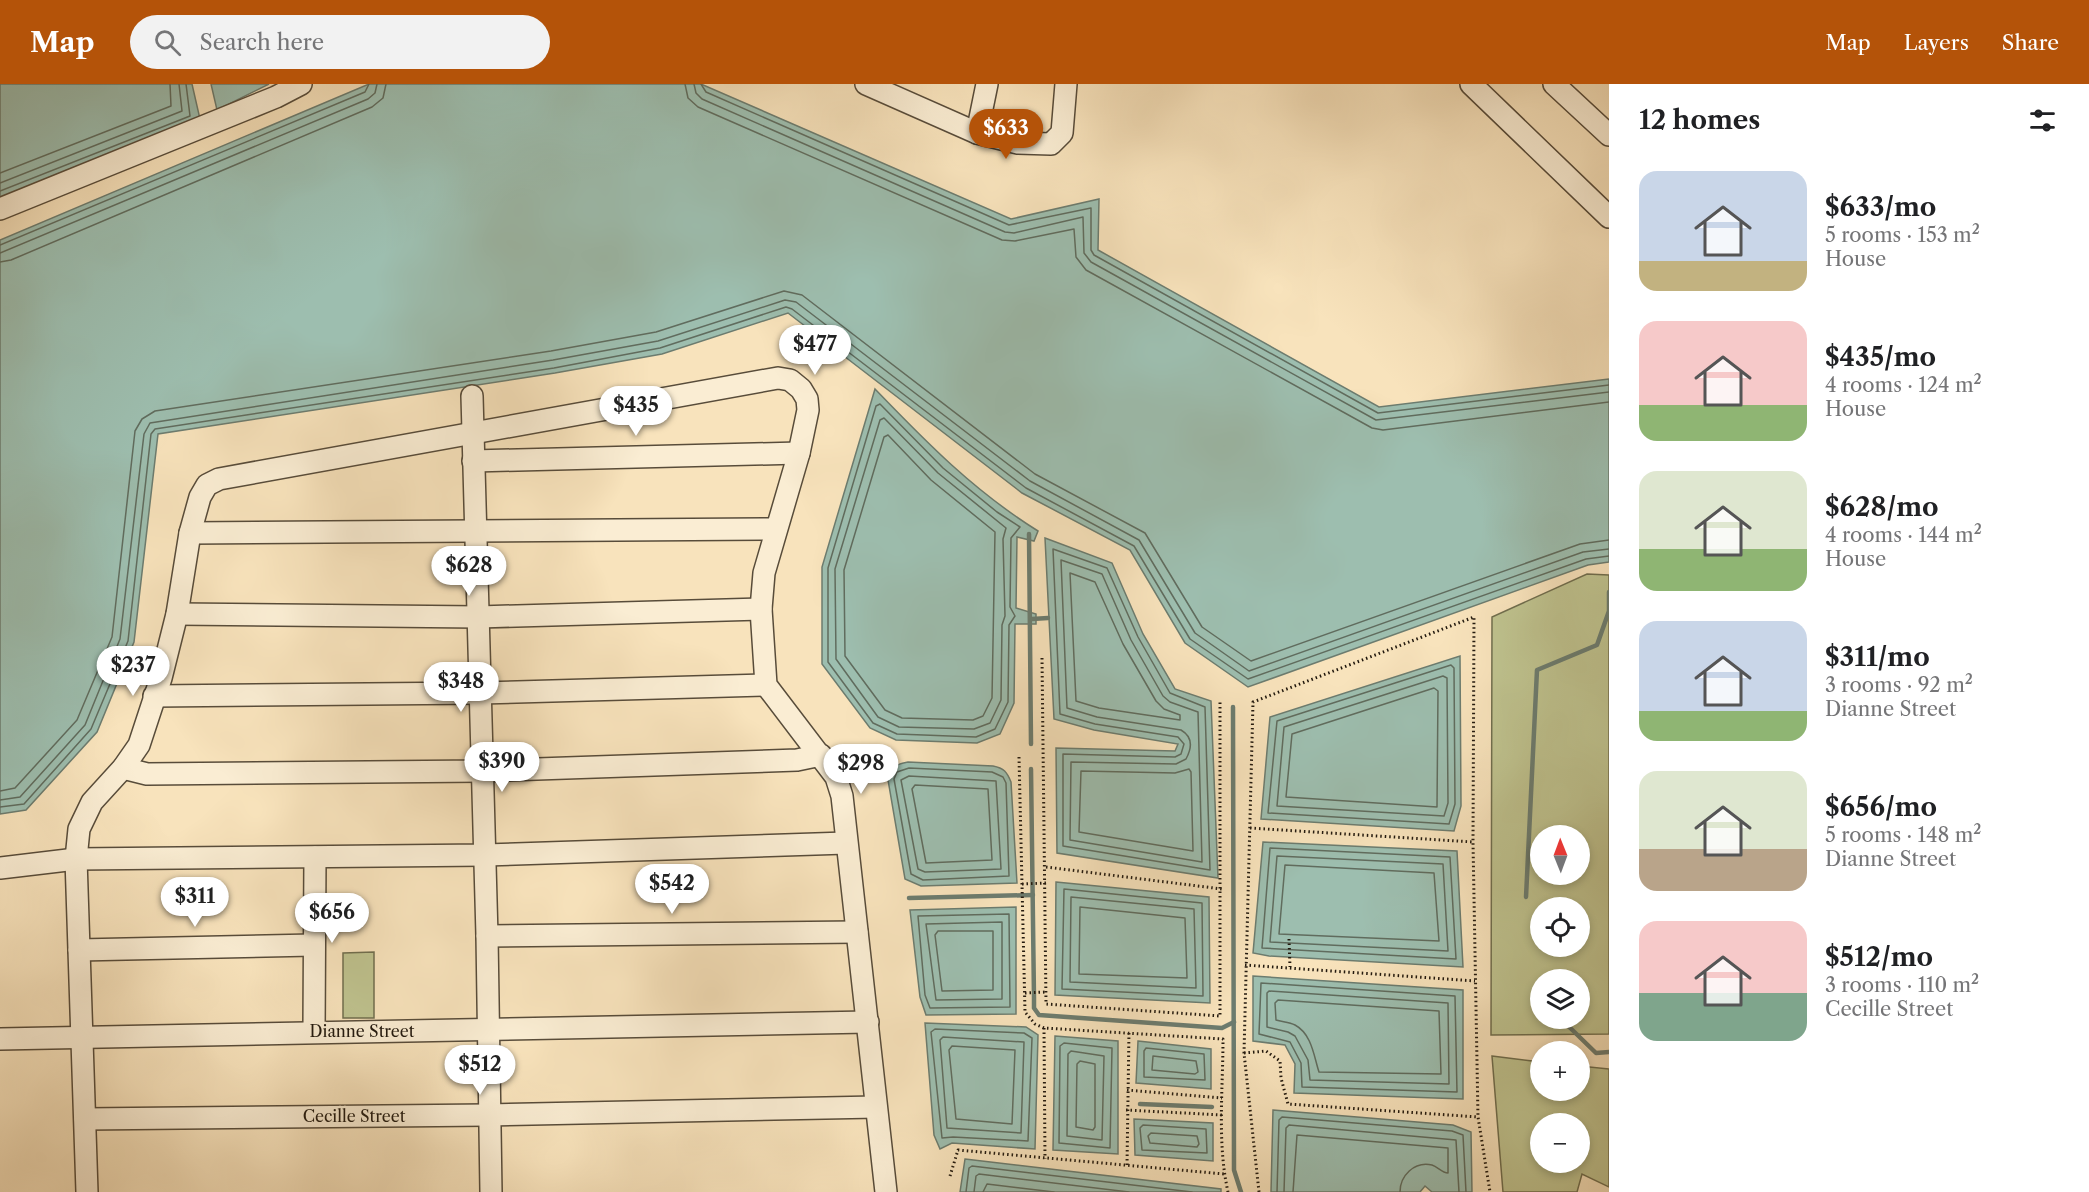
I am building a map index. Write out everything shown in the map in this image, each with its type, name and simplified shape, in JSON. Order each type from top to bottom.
[{"type":"street","points":[[0,209],[276,97],[301,84]]},
{"type":"street","points":[[977,133],[987,84]]},
{"type":"street","points":[[879,86],[977,133],[1018,143],[1051,144],[1062,133],[1066,84]]},
{"type":"street","points":[[1472,84],[1609,217]]},
{"type":"street","points":[[1489,84],[1609,196]]},
{"type":"street","points":[[1554,84],[1609,135]]},
{"type":"street","points":[[87,1192],[76,859],[79,829],[92,802],[123,768],[139,745],[177,614],[190,533],[202,491],[207,485],[219,479],[784,378],[801,389],[808,404],[799,453],[775,528],[764,573],[761,609],[766,685],[836,777],[842,796],[886,1192]]},
{"type":"street","points":[[472,396],[487,936],[491,1192]]},
{"type":"street","points":[[473,461],[799,453]]},
{"type":"street","points":[[190,533],[775,528]]},
{"type":"street","points":[[177,614],[479,617],[761,609]]},
{"type":"street","points":[[154,696],[480,693],[766,685]]},
{"type":"street","points":[[123,768],[147,774],[482,771],[797,760],[820,755]]},
{"type":"street","points":[[0,878],[0,868],[76,859],[485,855],[846,843]]},
{"type":"street","points":[[314,1031],[315,857]]},
{"type":"street","points":[[487,936],[857,932]]},
{"type":"street","points":[[79,950],[313,945]]},
{"type":"street","name":"Dianne Street","points":[[0,1040],[314,1031],[487,1031],[868,1022]]},
{"type":"street","name":"Cecille Street","points":[[85,1119],[488,1115],[876,1107]]},
{"type":"path","points":[[1259,1192],[1244,1053],[1253,702],[1474,617],[1473,842],[1478,1117],[1490,1192]]},
{"type":"path","points":[[1042,658],[1046,867],[1044,992],[1046,1004],[1220,1016],[1222,889],[1220,702]]},
{"type":"path","points":[[1019,757],[1027,993],[1025,1012],[1035,1024],[1044,1028],[1130,1031],[1223,1039],[1222,1115],[1224,1174],[1228,1192]]},
{"type":"path","points":[[1250,828],[1473,842]]},
{"type":"path","points":[[1046,867],[1222,889]]},
{"type":"path","points":[[1024,885],[1046,883]]},
{"type":"path","points":[[1289,939],[1290,967]]},
{"type":"path","points":[[1245,964],[1475,981]]},
{"type":"path","points":[[1027,993],[1044,992]]},
{"type":"path","points":[[1044,1028],[1045,1159]]},
{"type":"path","points":[[1127,1165],[1126,1110],[1130,1031]]},
{"type":"path","points":[[1244,1053],[1266,1051],[1280,1061],[1281,1078],[1288,1104],[1478,1117]]},
{"type":"path","points":[[1127,1090],[1222,1098]]},
{"type":"path","points":[[1126,1110],[1222,1115]]},
{"type":"path","points":[[950,1176],[958,1150],[1224,1174]]},
{"type":"green space","points":[[1587,574],[1609,575],[1609,1034],[1491,1035],[1492,617]]},
{"type":"green space","points":[[374,952],[374,1018],[343,1018],[343,953]]},
{"type":"green space","points":[[1492,1056],[1530,1061],[1530,1101],[1590,1101],[1590,1067],[1609,1069],[1609,1187],[1582,1174],[1577,1192],[1503,1192]]},
{"type":"water","points":[[0,84],[192,84],[200,119],[0,198]]},
{"type":"water","points":[[211,84],[269,84],[217,110]]},
{"type":"water","points":[[369,84],[701,84],[1011,219],[1099,199],[1098,250],[1379,407],[1609,379],[1609,562],[1588,565],[1248,687],[1185,643],[1130,550],[1022,493],[788,313],[662,354],[555,373],[158,434],[134,642],[97,732],[26,810],[0,814],[0,240]]},
{"type":"water","points":[[875,389],[972,483],[1038,531],[1034,541],[1017,537],[1016,608],[1036,614],[1036,624],[1015,624],[1014,703],[1000,734],[977,743],[896,740],[870,728],[822,664],[822,567]]},
{"type":"water","points":[[1045,538],[1112,563],[1143,634],[1175,689],[1211,701],[1218,878],[1057,853],[1056,748],[1175,751],[1178,744],[1094,730],[1054,719]]},
{"type":"water","points":[[1460,656],[1461,806],[1454,831],[1261,819],[1270,717]]},
{"type":"water","points":[[908,762],[993,766],[1005,771],[1011,782],[1017,883],[921,886],[905,879],[888,776],[894,767]]},
{"type":"water","points":[[1263,842],[1457,851],[1463,967],[1269,956],[1253,953]]},
{"type":"water","points":[[1056,882],[1209,897],[1210,1003],[1055,995]]},
{"type":"water","points":[[1016,907],[1016,1014],[926,1015],[920,997],[910,910]]},
{"type":"water","points":[[1253,976],[1463,990],[1463,1099],[1294,1093],[1295,1064],[1285,1045],[1253,1041]]},
{"type":"water","points":[[925,1023],[1026,1027],[1038,1035],[1035,1149],[952,1143],[940,1149],[934,1135]]},
{"type":"water","points":[[1055,1036],[1118,1041],[1118,1154],[1053,1150]]},
{"type":"water","points":[[1138,1041],[1211,1049],[1211,1089],[1136,1083]]},
{"type":"water","points":[[1273,1110],[1453,1125],[1471,1132],[1472,1192],[1432,1192],[1425,1186],[1420,1192],[1271,1192]]},
{"type":"water","points":[[1134,1119],[1213,1123],[1213,1161],[1135,1155]]},
{"type":"water","points":[[965,1159],[1221,1189],[1221,1192],[960,1192]]},
{"type":"waterway","points":[[1029,534],[1031,744]]},
{"type":"waterway","points":[[1526,897],[1537,670],[1597,645],[1609,611],[1609,592]]},
{"type":"waterway","points":[[1032,619],[1048,618]]},
{"type":"waterway","points":[[1233,707],[1234,1170],[1241,1192]]},
{"type":"waterway","points":[[1031,769],[1034,1008],[1039,1015],[1222,1028],[1234,1022]]},
{"type":"waterway","points":[[909,898],[1033,895]]},
{"type":"waterway","points":[[1571,1029],[1596,1053],[1609,1052]]},
{"type":"waterway","points":[[1140,1104],[1212,1107]]}]
